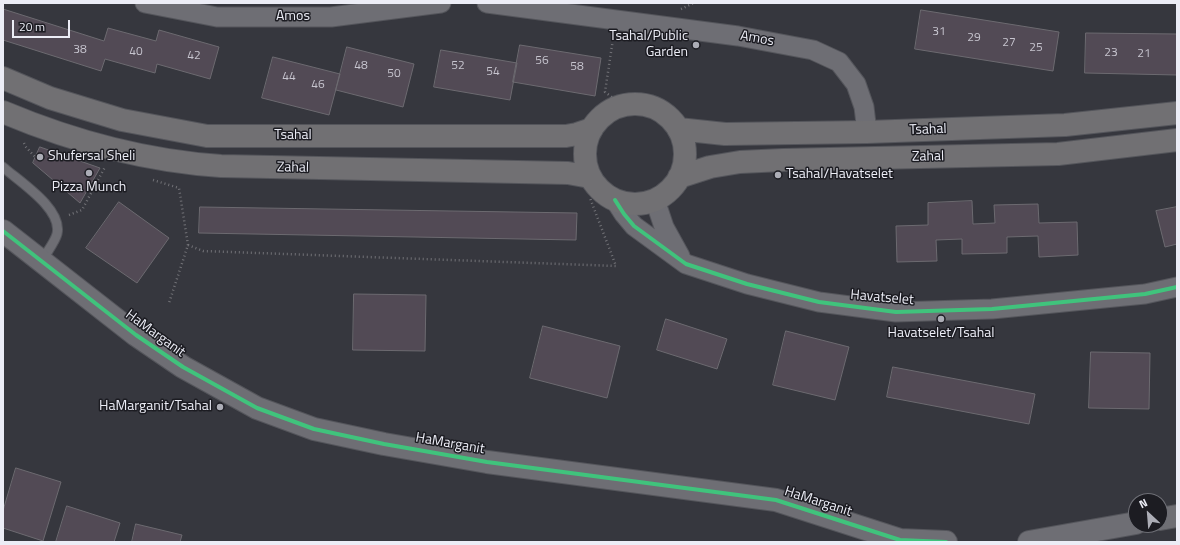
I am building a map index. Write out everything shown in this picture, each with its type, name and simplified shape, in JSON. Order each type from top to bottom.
[{"type":"main road","name":"Tsahal","points":[[3,78],[50,98],[122,120],[207,136],[566,136],[577,134],[593,119]]},
{"type":"main road","points":[[642,104],[657,109],[669,117],[678,128],[684,144],[685,161],[680,177],[669,190],[655,200],[628,204],[615,200],[605,194],[585,176],[585,153],[593,119],[601,117],[613,109],[628,105],[642,104]]},
{"type":"main road","name":"Zahal","points":[[3,112],[36,126],[115,149],[193,164],[221,166],[560,172],[585,176]]},
{"type":"main road","name":"Tsahal","points":[[678,128],[725,134],[867,132],[1065,125],[1177,113]]},
{"type":"main road","name":"Zahal","points":[[680,177],[710,167],[740,162],[1058,154],[1177,140]]},
{"type":"street","name":"Amos","points":[[145,3],[216,17],[331,17],[441,3]]},
{"type":"street","name":"Amos","points":[[487,3],[596,10],[813,50],[839,62],[856,84],[864,107],[867,132]]},
{"type":"street","name":"Havatselet","points":[[615,200],[634,226],[686,264],[748,284],[819,302],[896,312],[992,309],[1145,294],[1177,287]]},
{"type":"street","points":[[655,200],[664,227],[676,251],[686,264]]},
{"type":"street","name":"HaMarganit","points":[[3,231],[136,335],[183,367],[257,408],[314,429],[384,444],[487,462],[776,500],[900,540],[946,542]]},
{"type":"street","points":[[1029,542],[1128,524]]},
{"type":"lane","points":[[3,168],[47,204],[57,220],[57,234],[42,261]]},
{"type":"path","points":[[593,119],[617,101],[605,92],[614,33]]},
{"type":"path","points":[[23,139],[26,148],[36,158]]},
{"type":"path","points":[[57,220],[82,210],[115,149]]},
{"type":"path","points":[[188,245],[202,251],[616,266],[585,176]]},
{"type":"path","points":[[169,303],[188,245],[179,188]]},
{"type":"building","points":[[3,9],[104,41],[108,28],[156,41],[159,30],[219,47],[210,79],[157,64],[155,73],[105,59],[101,71],[3,40]]},
{"type":"building","points":[[921,10],[1059,32],[1053,71],[915,49]]},
{"type":"building","points":[[1086,33],[1177,34],[1177,75],[1085,73]]},
{"type":"building","points":[[520,45],[601,58],[595,96],[513,82]]},
{"type":"building","points":[[347,47],[414,64],[403,107],[336,90]]},
{"type":"building","points":[[441,50],[517,63],[510,100],[434,87]]},
{"type":"building","points":[[273,57],[340,74],[329,115],[262,98]]},
{"type":"building","points":[[40,147],[100,168],[80,203],[33,163]]},
{"type":"building","points":[[972,201],[973,224],[995,223],[994,205],[1038,204],[1039,223],[1077,222],[1078,255],[1039,257],[1038,236],[1007,237],[1007,253],[962,254],[962,239],[936,240],[937,261],[897,262],[896,226],[928,225],[928,203]]},
{"type":"building","points":[[119,202],[169,238],[137,283],[86,248]]},
{"type":"building","points":[[200,207],[577,213],[576,240],[199,233]]},
{"type":"building","points":[[1177,207],[1177,244],[1165,247],[1156,211]]},
{"type":"building","points":[[354,294],[426,295],[425,351],[353,350]]},
{"type":"building","points":[[666,319],[727,339],[717,369],[657,350]]},
{"type":"building","points":[[543,326],[620,346],[607,398],[530,378]]},
{"type":"building","points":[[786,331],[849,347],[835,400],[773,385]]},
{"type":"building","points":[[1091,352],[1150,353],[1149,409],[1089,408]]},
{"type":"building","points":[[893,367],[1035,394],[1029,424],[887,397]]},
{"type":"building","points":[[16,468],[61,482],[43,541],[3,528],[3,511]]},
{"type":"building","points":[[67,506],[120,523],[114,542],[56,542]]},
{"type":"building","points":[[136,524],[182,535],[180,542],[132,542]]},
{"type":"cycle path","points":[[615,200],[634,226],[686,264],[747,284],[819,302],[896,312],[992,309],[1145,294],[1177,287]]},
{"type":"cycle path","points":[[3,231],[136,335],[183,367],[257,408],[314,429],[384,444],[487,462],[776,500],[900,540],[946,542]]},
{"type":"place","name":"Tsahal/Public Garden","points":[[696,45]]},
{"type":"place","name":"Shufersal Sheli","points":[[40,157]]},
{"type":"place","name":"Pizza Munch","points":[[89,173]]},
{"type":"place","name":"Tsahal/Havatselet","points":[[778,175]]},
{"type":"place","name":"Havatselet/Tsahal","points":[[941,319]]},
{"type":"place","name":"HaMarganit/Tsahal","points":[[220,407]]}]
